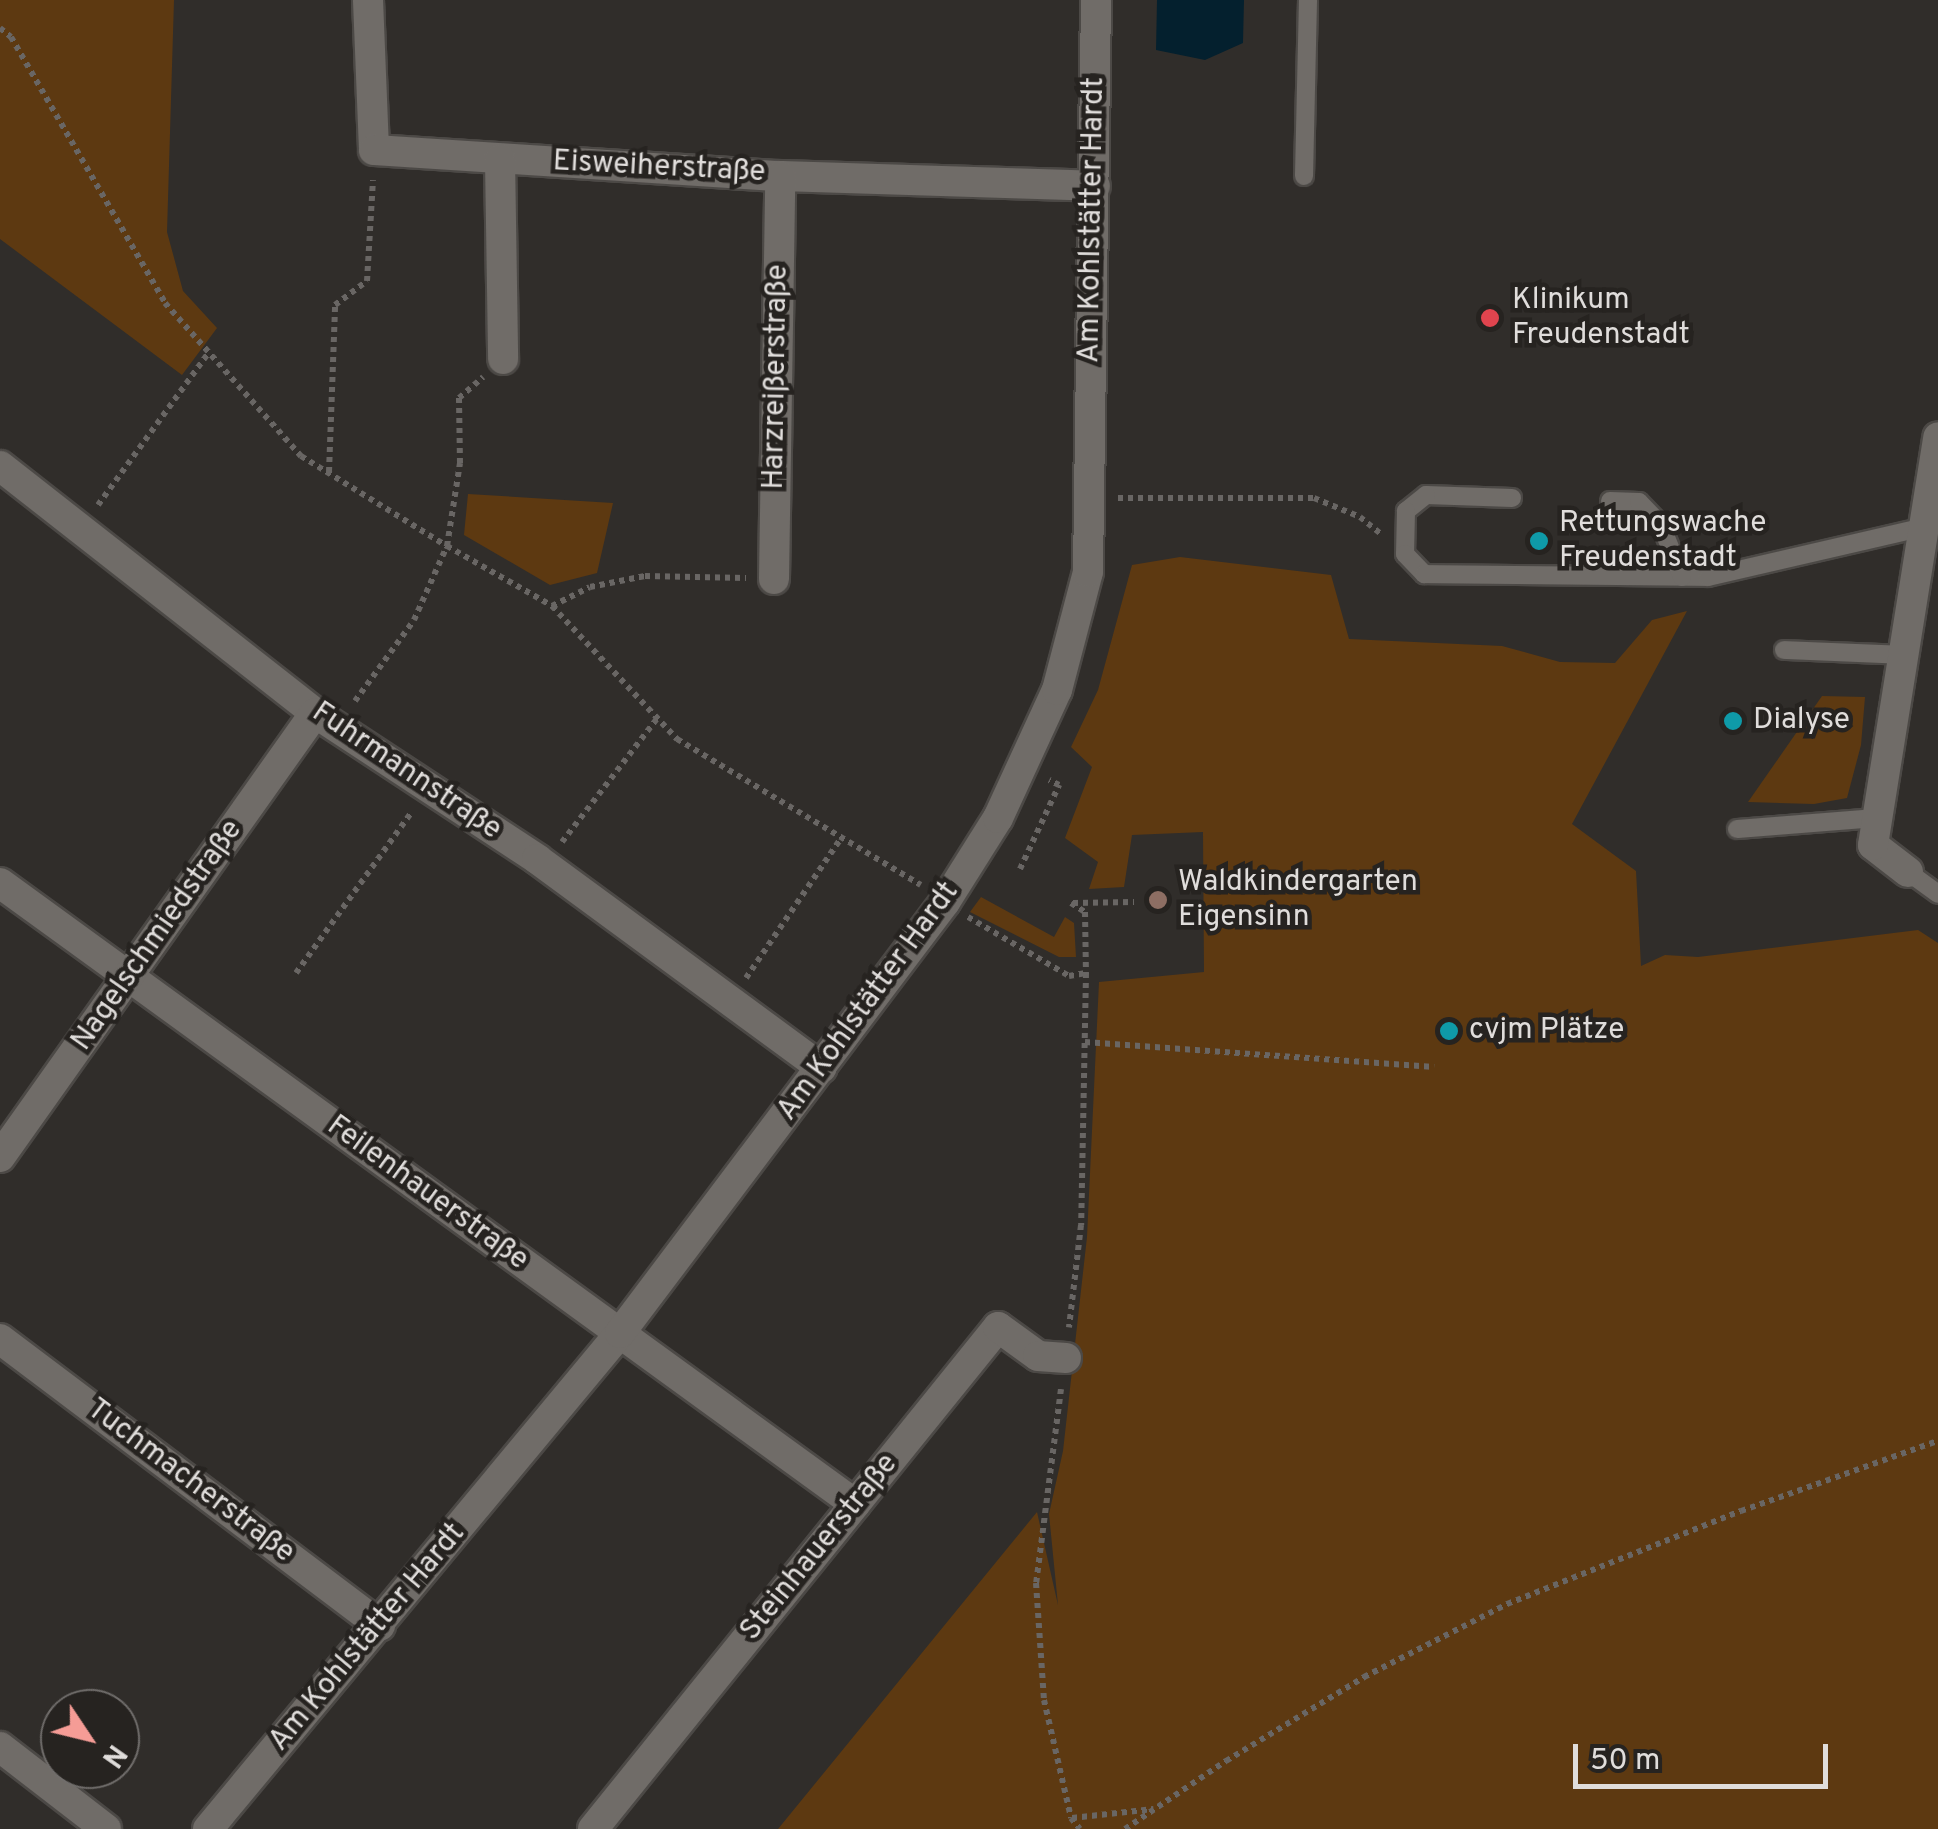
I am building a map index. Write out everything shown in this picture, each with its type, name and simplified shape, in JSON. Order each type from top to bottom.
[{"type":"street","points":[[368,0],[374,150]]},
{"type":"street","name":"Am Kohlstätter Hardt","points":[[208,1829],[620,1334],[945,902],[998,818],[1056,690],[1088,572],[1096,0]]},
{"type":"street","name":"Eisweiherstraße","points":[[374,150],[780,176],[1095,186]]},
{"type":"street","points":[[500,159],[504,360]]},
{"type":"street","name":"Harzreißerstraße","points":[[774,579],[780,176]]},
{"type":"street","points":[[1908,872],[1873,845],[1938,437]]},
{"type":"street","name":"Fuhrmannstraße","points":[[0,466],[326,720],[544,864],[822,1068]]},
{"type":"street","name":"Nagelschmiedstraße","points":[[0,1157],[129,978],[326,720]]},
{"type":"street","name":"Feilenhauerstraße","points":[[0,883],[855,1504]]},
{"type":"street","name":"Steinhauerstraße","points":[[593,1829],[998,1327],[1038,1356],[1066,1358]]},
{"type":"street","name":"Tuchmacherstraße","points":[[0,1339],[380,1624]]},
{"type":"street","points":[[0,1747],[106,1829]]},
{"type":"lane","points":[[1304,176],[1308,0]]},
{"type":"lane","points":[[1512,498],[1426,495],[1406,511],[1405,554],[1424,574],[1708,577],[1924,526]]},
{"type":"lane","points":[[1610,501],[1639,502],[1660,525],[1682,576]]},
{"type":"lane","points":[[1784,650],[1903,655]]},
{"type":"lane","points":[[1737,830],[1877,818]]},
{"type":"lane","points":[[1908,872],[1938,894]]},
{"type":"path","points":[[0,28],[11,37],[165,303],[301,456],[552,606],[677,738],[1069,976],[1086,973]]},
{"type":"path","points":[[329,473],[335,305],[367,281],[374,150]]},
{"type":"path","points":[[80,531],[208,352]]},
{"type":"path","points":[[326,720],[414,620],[447,546],[460,463],[458,398],[504,360]]},
{"type":"path","points":[[1089,498],[1314,498],[1360,518],[1405,554]]},
{"type":"path","points":[[552,606],[590,586],[644,576],[774,579]]},
{"type":"path","points":[[544,864],[658,716]]},
{"type":"path","points":[[296,973],[429,788]]},
{"type":"path","points":[[730,1000],[818,879],[841,838]]},
{"type":"path","points":[[1080,1829],[1071,1818],[1044,1700],[1036,1583],[1081,1225],[1085,912],[1071,902],[1134,902]]},
{"type":"path","points":[[1085,1042],[1434,1066]]},
{"type":"path","points":[[1125,1829],[1364,1677],[1507,1604],[1741,1511],[1938,1442]]},
{"type":"path","points":[[1071,1818],[1155,1809]]},
{"type":"shaded area","points":[[0,0],[174,0],[167,232],[183,291],[217,328],[182,375],[0,239]]},
{"type":"shaded area","points":[[468,494],[613,503],[597,573],[550,585],[464,535]]},
{"type":"shaded area","points":[[1180,557],[1331,575],[1349,639],[1502,646],[1560,662],[1615,663],[1652,620],[1687,611],[1572,824],[1636,871],[1641,966],[1665,955],[1698,957],[1918,930],[1938,943],[1938,1829],[778,1829],[1037,1512],[1058,1605],[1049,1514],[1063,1451],[1087,1237],[1099,982],[1204,972],[1203,832],[1132,835],[1124,887],[1089,889],[1098,862],[1065,838],[1092,767],[1071,747],[1098,690],[1132,565]]},
{"type":"shaded area","points":[[1822,696],[1865,697],[1861,745],[1847,798],[1814,804],[1748,802]]},
{"type":"shaded area","points":[[981,897],[1054,937],[1065,917],[1074,923],[1076,957],[1059,957],[970,912]]},
{"type":"water","points":[[1157,0],[1244,0],[1243,43],[1205,60],[1156,50]]},
{"type":"place","name":"Klinikum Freudenstadt","points":[[1490,318]]},
{"type":"place","name":"Rettungswache Freudenstadt","points":[[1539,541]]},
{"type":"place","name":"Dialyse","points":[[1733,721]]},
{"type":"place","name":"Waldkindergarten Eigensinn","points":[[1158,900]]},
{"type":"place","name":"cvjm Plätze","points":[[1449,1031]]}]
